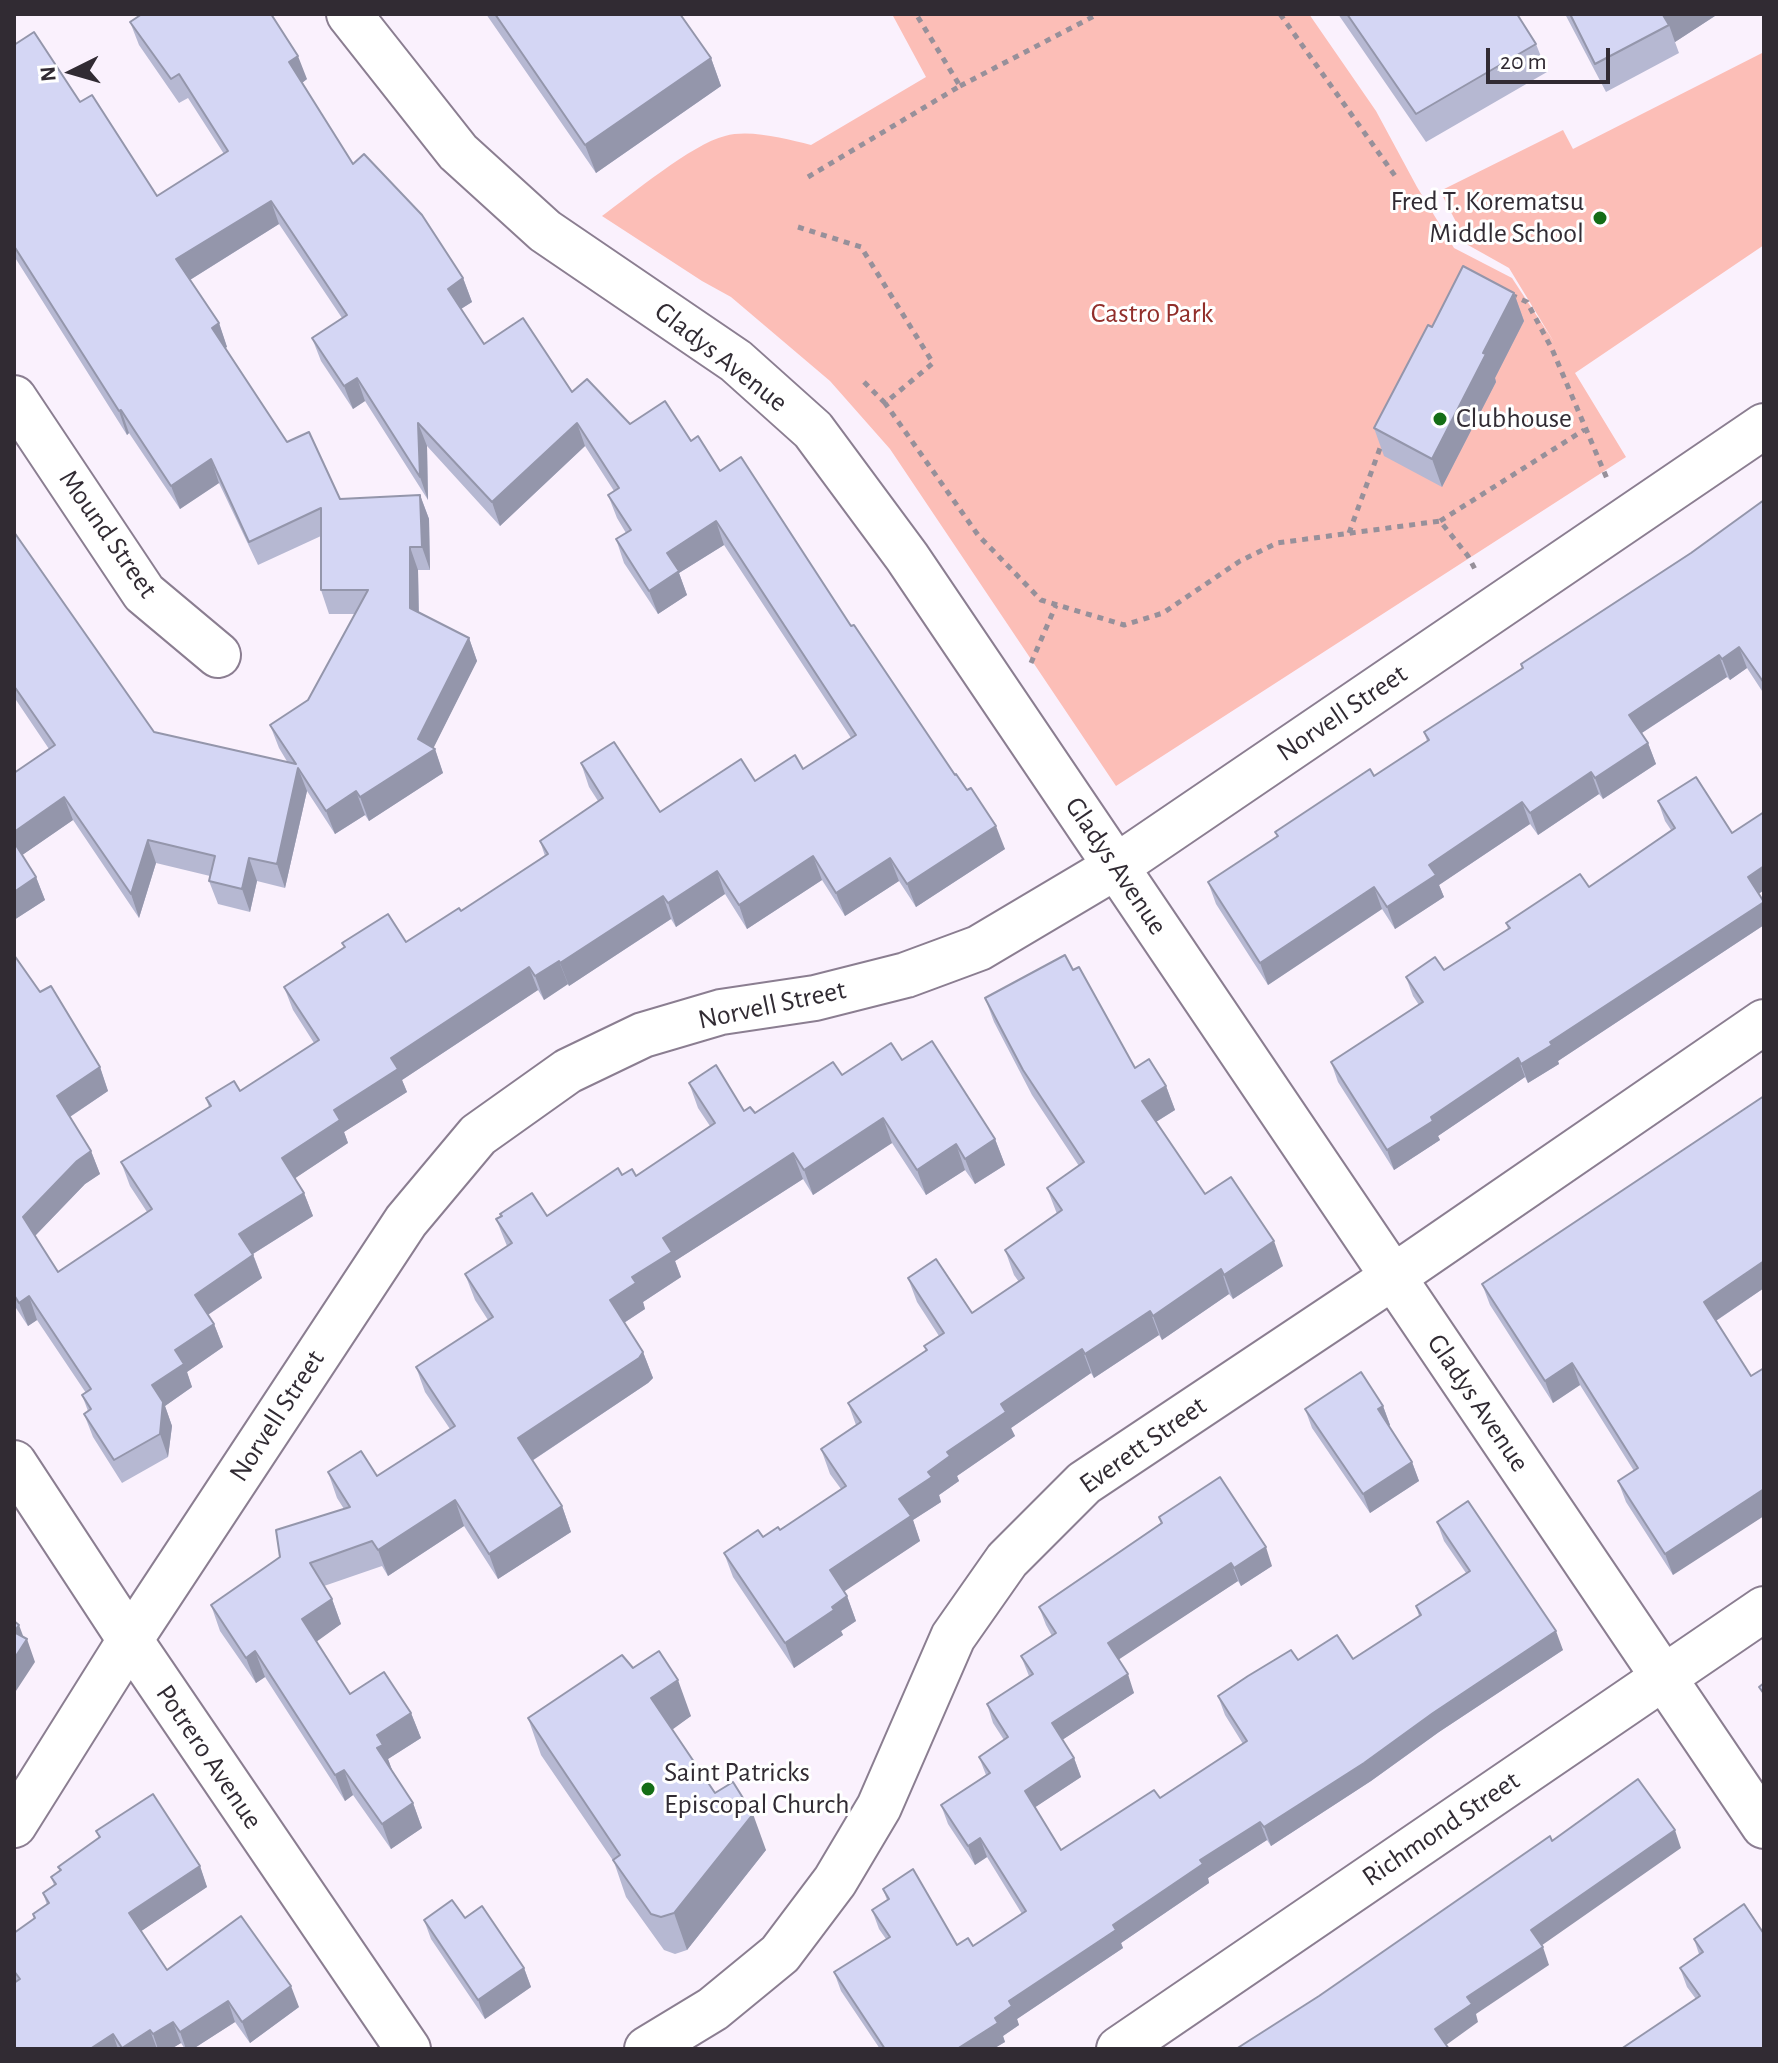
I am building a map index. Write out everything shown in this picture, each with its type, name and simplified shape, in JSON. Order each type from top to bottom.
[{"type":"street","name":"Gladys Avenue","points":[[349,14],[458,152],[534,221],[736,361],[813,430],[907,557],[1764,1826]]},
{"type":"street","name":"Mound Street","points":[[14,398],[144,593],[218,655]]},
{"type":"street","name":"Norvell Street","points":[[14,1825],[130,1640],[406,1221],[478,1135],[568,1071],[643,1035],[721,1012],[815,998],[906,975],[979,948],[1117,866],[1764,426]]},
{"type":"street","name":"Everett Street","points":[[647,2049],[713,2009],[780,1954],[835,1881],[879,1807],[953,1637],[1007,1560],[1084,1483],[1393,1277],[1764,1022]]},
{"type":"street","name":"Potrero Avenue","points":[[14,1463],[130,1640],[408,2049]]},
{"type":"street","name":"Richmond Street","points":[[1119,2049],[1764,1609]]},
{"type":"path","points":[[916,14],[960,86]]},
{"type":"path","points":[[808,177],[960,86],[1098,14]]},
{"type":"path","points":[[1280,14],[1398,180]]},
{"type":"path","points":[[798,227],[861,247],[933,363],[885,403]]},
{"type":"path","points":[[1498,290],[1527,302],[1552,349],[1602,471]]},
{"type":"path","points":[[864,382],[885,403],[978,535],[1041,600],[1124,625],[1163,613],[1240,561],[1277,543],[1440,521],[1584,430]]},
{"type":"path","points":[[1349,533],[1384,439]]},
{"type":"path","points":[[1440,521],[1468,556]]},
{"type":"path","points":[[1031,662],[1056,605]]},
{"type":"green space","name":"Castro Park","points":[[892,14],[1309,14],[1376,111],[1454,248],[1512,278],[1554,342],[1509,268],[1468,245],[1440,191],[1563,130],[1573,149],[1764,52],[1764,245],[1575,373],[1626,457],[1116,786],[890,449],[830,381],[731,297],[602,216],[679,159],[711,141],[745,134],[811,145],[926,77]]},
{"type":"building","points":[[142,14],[271,14],[298,56],[289,62],[353,164],[364,154],[422,215],[463,278],[448,289],[484,344],[523,318],[572,392],[587,379],[630,424],[665,401],[691,441],[698,436],[720,471],[741,457],[851,626],[854,625],[955,775],[967,790],[971,788],[996,826],[907,884],[890,858],[836,893],[813,856],[739,905],[717,871],[668,903],[663,896],[535,976],[529,967],[391,1058],[398,1069],[334,1110],[340,1120],[282,1158],[304,1193],[239,1234],[253,1255],[195,1295],[214,1324],[175,1350],[184,1364],[152,1385],[163,1402],[160,1434],[114,1460],[84,1414],[91,1409],[82,1395],[91,1389],[29,1296],[19,1303],[14,1295],[14,955],[40,992],[51,986],[100,1067],[57,1096],[91,1151],[77,1161],[23,1217],[58,1272],[152,1209],[121,1162],[211,1106],[206,1098],[234,1081],[240,1091],[319,1040],[284,987],[345,947],[342,943],[388,914],[406,942],[459,908],[461,911],[548,854],[540,841],[603,798],[581,763],[614,742],[660,812],[741,759],[755,781],[795,755],[803,769],[856,735],[716,521],[667,553],[679,571],[649,591],[616,539],[631,530],[608,495],[619,488],[577,423],[492,502],[418,423],[420,477],[357,378],[344,386],[312,338],[347,315],[271,201],[176,259],[219,323],[212,328],[287,442],[309,432],[340,499],[420,495],[422,547],[410,547],[410,608],[469,638],[418,739],[435,749],[360,797],[356,791],[326,811],[298,768],[277,864],[249,858],[242,889],[209,881],[215,856],[148,840],[131,894],[64,797],[14,832],[14,773],[55,745],[14,686],[14,532],[154,732],[296,764],[270,725],[308,700],[368,590],[321,590],[321,508],[249,542],[211,459],[171,486],[119,411],[14,246],[14,45],[34,32],[80,102],[92,95],[157,196],[228,151],[179,74],[171,79],[130,22]]},
{"type":"building","points":[[495,14],[680,14],[711,58],[585,145]]},
{"type":"building","points":[[1347,14],[1517,14],[1536,44],[1416,114]]},
{"type":"building","points":[[1570,14],[1664,14],[1669,25],[1595,64]]},
{"type":"building","points":[[1463,266],[1514,293],[1432,459],[1374,428]]},
{"type":"building","points":[[1764,500],[1764,683],[1739,647],[1722,659],[1719,655],[1629,715],[1648,743],[1595,778],[1591,772],[1530,813],[1522,802],[1429,865],[1436,875],[1387,907],[1374,887],[1260,963],[1208,882],[1278,836],[1275,832],[1370,769],[1374,776],[1429,740],[1424,732],[1523,668],[1521,664],[1691,553]]},
{"type":"building","points":[[1696,777],[1732,833],[1764,812],[1764,866],[1748,877],[1764,902],[1550,1042],[1552,1045],[1521,1064],[1518,1058],[1431,1117],[1433,1121],[1387,1150],[1331,1062],[1423,1002],[1406,977],[1435,957],[1444,970],[1510,928],[1506,923],[1580,874],[1589,887],[1675,828],[1658,801]]},
{"type":"building","points":[[14,842],[36,877],[14,892]]},
{"type":"building","points":[[1065,955],[1073,970],[1079,967],[1135,1068],[1149,1059],[1166,1086],[1142,1101],[1205,1194],[1231,1177],[1274,1241],[1224,1275],[1221,1269],[1153,1316],[1150,1311],[1085,1354],[1082,1349],[1001,1404],[1006,1412],[947,1452],[950,1456],[928,1472],[932,1477],[899,1499],[911,1516],[830,1570],[847,1596],[832,1607],[834,1610],[785,1643],[724,1553],[758,1530],[763,1537],[778,1527],[780,1530],[846,1486],[821,1449],[861,1422],[848,1403],[927,1350],[924,1346],[944,1333],[908,1278],[936,1259],[972,1313],[1024,1278],[1005,1250],[1062,1210],[1047,1188],[1084,1162],[1023,1070],[985,998]]},
{"type":"building","points":[[932,1041],[995,1139],[965,1159],[956,1144],[917,1170],[883,1118],[804,1170],[793,1153],[663,1238],[672,1252],[632,1277],[636,1283],[610,1300],[643,1352],[639,1358],[518,1438],[562,1506],[489,1554],[455,1500],[378,1550],[372,1541],[310,1563],[332,1599],[302,1619],[350,1694],[384,1672],[411,1713],[377,1735],[383,1745],[377,1748],[413,1803],[382,1824],[344,1770],[335,1775],[255,1651],[246,1658],[211,1605],[280,1557],[276,1530],[350,1507],[328,1472],[361,1451],[377,1476],[455,1426],[416,1367],[493,1317],[465,1274],[512,1243],[496,1219],[502,1216],[500,1214],[532,1193],[547,1216],[618,1168],[622,1175],[632,1169],[636,1176],[715,1123],[689,1083],[716,1065],[744,1111],[750,1107],[755,1113],[833,1062],[842,1075],[891,1043],[902,1060]]},
{"type":"building","points":[[1764,1096],[1764,1261],[1704,1302],[1751,1376],[1764,1368],[1764,1489],[1665,1554],[1618,1481],[1638,1468],[1572,1363],[1545,1381],[1482,1284]]},
{"type":"building","points":[[1361,1372],[1383,1406],[1378,1409],[1412,1462],[1363,1494],[1305,1409]]},
{"type":"building","points":[[1220,1477],[1266,1547],[1234,1568],[1231,1563],[1108,1643],[1128,1674],[1052,1723],[1074,1758],[1025,1791],[1061,1850],[1154,1790],[1160,1798],[1247,1741],[1218,1696],[1248,1676],[1291,1650],[1298,1660],[1337,1635],[1353,1659],[1421,1615],[1416,1606],[1470,1571],[1437,1522],[1468,1501],[1556,1631],[1364,1763],[1264,1827],[1260,1822],[1200,1860],[1203,1864],[1113,1925],[1116,1930],[1009,2001],[1012,2006],[995,2018],[998,2023],[957,2049],[885,2049],[834,1972],[890,1937],[872,1910],[889,1899],[883,1889],[913,1869],[957,1945],[968,1938],[973,1946],[1026,1911],[980,1838],[968,1846],[941,1805],[990,1773],[979,1757],[1008,1737],[987,1704],[1033,1674],[1021,1656],[1056,1633],[1039,1607],[1162,1523],[1159,1517]]},
{"type":"building","points":[[14,1632],[27,1639],[14,1659]]},
{"type":"building","points":[[659,1651],[678,1680],[651,1698],[715,1793],[733,1782],[753,1814],[674,1913],[661,1917],[651,1914],[613,1860],[620,1855],[528,1718],[622,1655],[633,1668]]},
{"type":"building","points":[[1638,1779],[1675,1830],[1531,1930],[1543,1947],[1467,1997],[1472,2004],[1435,2029],[1449,2049],[1236,2049],[1319,1996],[1550,1836],[1552,1841]]},
{"type":"building","points":[[153,1794],[200,1866],[129,1913],[167,1970],[241,1916],[291,1986],[242,2022],[228,2001],[180,2032],[173,2022],[153,2034],[150,2030],[122,2048],[113,2034],[90,2049],[14,2049],[14,1983],[20,1979],[14,1971],[14,1933],[49,1903],[43,1893],[56,1884],[51,1877],[61,1870],[58,1867],[100,1837],[96,1831]]},
{"type":"building","points":[[452,1900],[465,1918],[482,1906],[524,1968],[478,2000],[424,1920]]},
{"type":"building","points":[[1744,1904],[1764,1934],[1764,2049],[1621,2049],[1700,1996],[1680,1968],[1703,1952],[1694,1939]]},
{"type":"place","name":"Fred T. Korematsu Middle School","points":[[1600,218]]},
{"type":"place","name":"Clubhouse","points":[[1440,419]]},
{"type":"place","name":"Saint Patricks Episcopal Church","points":[[648,1789]]}]
